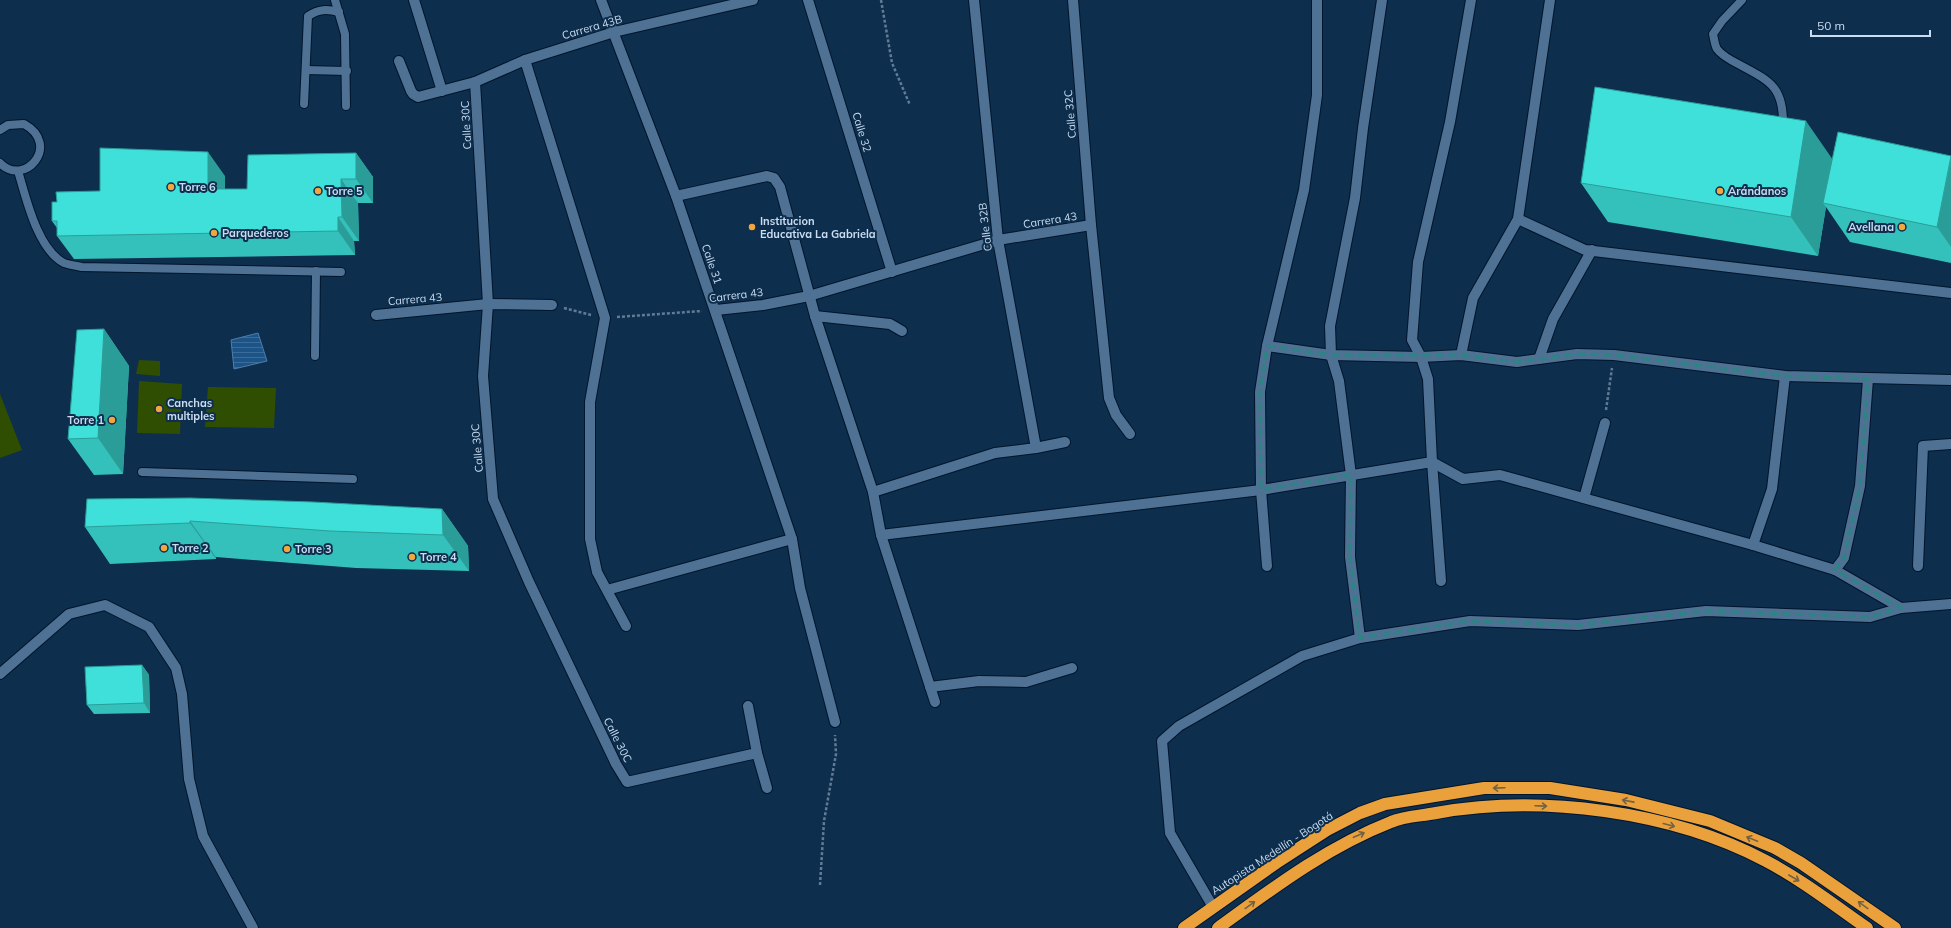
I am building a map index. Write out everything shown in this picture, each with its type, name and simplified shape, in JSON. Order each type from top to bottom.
[{"type":"highway","name":"Autopista Medellín - Bogotá","points":[[1184,928],[1314,838],[1360,813],[1385,804],[1484,788],[1550,788],[1626,800],[1710,821],[1775,848],[1801,862],[1895,928]]},
{"type":"highway","points":[[1218,928],[1313,860],[1351,838],[1393,821],[1482,806],[1571,807],[1635,817],[1702,835],[1735,847],[1766,861],[1802,882],[1868,928]]},
{"type":"street","points":[[414,0],[442,91]]},
{"type":"street","name":"Calle 31","points":[[601,0],[676,196],[716,310],[792,539],[800,588],[835,722]]},
{"type":"street","name":"Carrera 43B","points":[[399,61],[413,94],[418,97],[475,82],[525,60],[614,32],[753,0]]},
{"type":"street","name":"Calle 32","points":[[808,0],[892,272]]},
{"type":"street","name":"Calle 32B","points":[[974,0],[998,240],[1036,448]]},
{"type":"street","name":"Calle 32C","points":[[1072,0],[1091,225],[1109,398],[1116,415],[1130,434]]},
{"type":"street","points":[[1267,566],[1261,490],[1260,392],[1267,346],[1304,190],[1317,95],[1317,0]]},
{"type":"street","points":[[1360,638],[1350,557],[1351,475],[1339,380],[1331,355],[1330,326],[1354,198],[1382,0]]},
{"type":"street","points":[[1441,581],[1432,462],[1428,379],[1421,357],[1412,340],[1418,262],[1450,122],[1471,0]]},
{"type":"street","points":[[1461,356],[1473,298],[1518,219],[1550,0]]},
{"type":"street","points":[[525,60],[605,318],[590,402],[590,539],[596,572],[626,626]]},
{"type":"street","name":"Calle 30C","points":[[475,82],[488,304],[483,376],[493,499],[529,582],[616,764],[627,782],[757,753]]},
{"type":"street","points":[[676,196],[767,176],[774,178],[780,187],[815,316],[873,492],[881,534],[935,702]]},
{"type":"street","points":[[1518,219],[1585,250],[1951,293]]},
{"type":"street","name":"Carrera 43","points":[[716,310],[810,296],[998,240],[1091,225]]},
{"type":"street","points":[[1539,359],[1553,320],[1592,250]]},
{"type":"street","name":"Carrera 43","points":[[376,315],[488,304],[552,305]]},
{"type":"street","points":[[815,316],[890,324],[902,331]]},
{"type":"street","points":[[1267,346],[1331,355],[1421,357],[1461,356],[1517,362],[1576,354],[1614,355],[1785,376],[1951,380]]},
{"type":"street","points":[[1752,545],[1772,489],[1785,376]]},
{"type":"street","points":[[1835,570],[1844,558],[1860,486],[1868,379]]},
{"type":"street","points":[[1584,498],[1605,423]]},
{"type":"street","points":[[873,492],[995,453],[1036,448],[1065,442]]},
{"type":"street","points":[[1918,566],[1923,446],[1951,444]]},
{"type":"street","points":[[881,534],[1261,490],[1432,462],[1463,480],[1500,475],[1752,545],[1835,570],[1901,608]]},
{"type":"street","points":[[607,590],[792,539]]},
{"type":"street","points":[[1213,908],[1170,833],[1162,741],[1179,726],[1302,656],[1360,638],[1470,621],[1578,625],[1706,611],[1870,617],[1901,608],[1951,604]]},
{"type":"street","points":[[0,674],[69,614],[105,605],[149,627],[176,668],[182,694],[189,779],[203,836],[252,928]]},
{"type":"street","points":[[930,687],[980,681],[1026,682],[1072,668]]},
{"type":"street","points":[[748,706],[757,753],[767,788]]},
{"type":"lane","points":[[335,0],[345,34],[347,71],[346,106]]},
{"type":"lane","points":[[1742,0],[1722,21],[1714,34],[1717,49],[1730,60],[1763,77],[1776,90],[1783,108],[1783,136]]},
{"type":"lane","points":[[304,104],[308,16],[317,11],[327,9],[339,12]]},
{"type":"lane","points":[[306,70],[347,71]]},
{"type":"lane","points":[[0,129],[8,124],[24,124],[34,131],[40,142],[38,158],[33,164],[18,171],[10,170],[0,163]]},
{"type":"lane","points":[[18,171],[35,226],[53,252],[64,263],[82,267],[341,272]]},
{"type":"lane","points":[[315,356],[316,271]]},
{"type":"lane","points":[[142,472],[353,479]]},
{"type":"path","points":[[881,0],[892,63],[910,105]]},
{"type":"path","name":"Carrera 43","points":[[552,305],[605,318],[716,310]]},
{"type":"path","points":[[1605,423],[1614,355]]},
{"type":"path","points":[[820,885],[824,821],[836,754],[835,722]]},
{"type":"highlighted area","points":[[1267,346],[1331,355],[1461,355],[1517,362],[1577,354],[1614,355],[1785,376],[1868,379],[1860,486],[1844,558],[1835,570],[1901,608],[1870,617],[1706,611],[1578,625],[1470,621],[1360,638],[1350,557],[1351,475],[1261,490],[1260,392]]},
{"type":"green space","points":[[139,360],[160,361],[160,376],[136,374]]},
{"type":"green space","name":"Canchas multiples","points":[[139,381],[182,384],[180,434],[137,433]]},
{"type":"green space","points":[[208,387],[276,388],[274,428],[205,427]]},
{"type":"green space","points":[[0,394],[22,450],[0,458]]},
{"type":"water","points":[[258,333],[267,361],[234,369],[231,340]]},
{"type":"building","points":[[1595,87],[1806,121],[1791,217],[1581,183]]},
{"type":"building","points":[[1838,132],[1951,156],[1937,227],[1823,203]]},
{"type":"building","points":[[100,148],[208,152],[208,189],[247,189],[248,155],[356,153],[356,179],[341,179],[342,217],[338,217],[338,231],[57,236],[57,221],[52,221],[52,202],[57,202],[56,192],[100,191]]},
{"type":"building","points":[[104,329],[98,438],[68,439],[77,330]]},
{"type":"building","points":[[190,498],[313,502],[442,509],[443,535],[330,531],[190,521],[190,523],[85,527],[87,499]]},
{"type":"building","points":[[142,665],[144,703],[87,705],[85,667]]},
{"type":"place","name":"Torre 6","points":[[171,187]]},
{"type":"place","name":"Torre 5","points":[[318,191]]},
{"type":"place","name":"Arándanos","points":[[1720,191]]},
{"type":"place","name":"Institucion Educativa La Gabriela","points":[[752,227]]},
{"type":"place","name":"Avellana","points":[[1902,227]]},
{"type":"place","name":"Parquederos","points":[[214,233]]},
{"type":"place","name":"Canchas multiples","points":[[159,409]]},
{"type":"place","name":"Torre 1","points":[[112,420]]},
{"type":"place","name":"Torre 2","points":[[164,548]]},
{"type":"place","name":"Torre 3","points":[[287,549]]},
{"type":"place","name":"Torre 4","points":[[412,557]]}]
